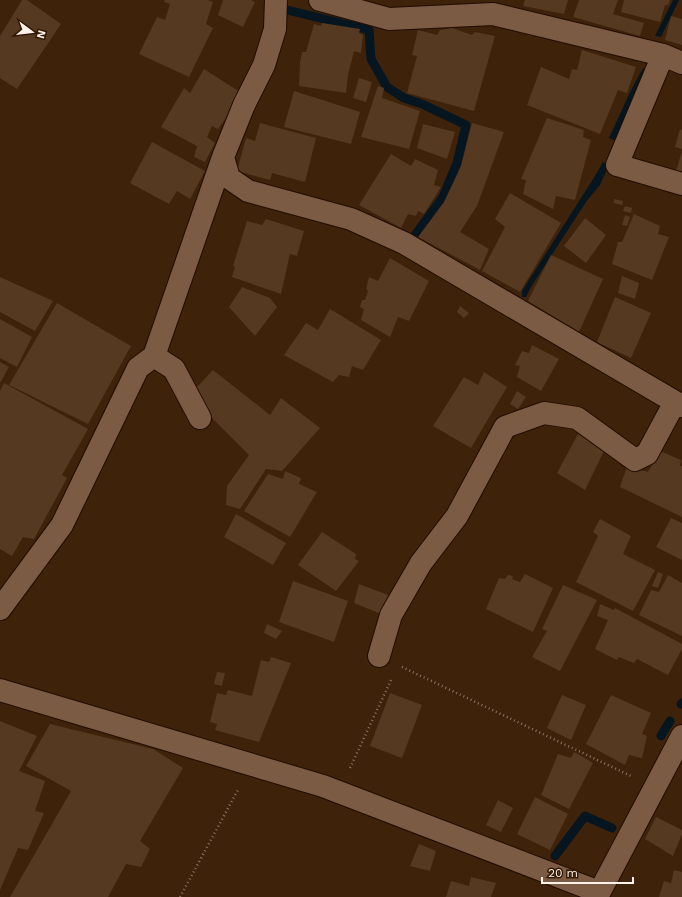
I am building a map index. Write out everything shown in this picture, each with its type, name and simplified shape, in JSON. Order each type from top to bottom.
[{"type":"street","points":[[0,610],[62,525],[138,368],[154,356],[223,157],[244,105],[264,65],[275,29],[276,0]]},
{"type":"street","points":[[320,0],[389,19],[494,14],[673,59],[617,165],[682,184]]},
{"type":"street","points":[[223,157],[229,178],[248,191],[351,219],[404,243],[679,404],[647,454],[635,460],[577,418],[544,414],[505,427],[457,516],[421,563],[391,615],[388,660]]},
{"type":"street","points":[[154,356],[174,369],[200,418]]},
{"type":"street","points":[[0,690],[323,786],[598,895],[682,736]]},
{"type":"path","points":[[339,792],[388,660],[655,787]]},
{"type":"path","points":[[180,897],[252,765]]},
{"type":"water","points":[[673,0],[679,0],[661,37],[655,36]]},
{"type":"water","points":[[643,68],[647,70],[616,141],[609,138],[630,92]]},
{"type":"water","points":[[603,162],[609,165],[600,185],[586,202],[526,297],[522,297],[522,291]]},
{"type":"building","points":[[22,0],[27,0],[61,24],[17,89],[0,78],[0,36]]},
{"type":"building","points":[[165,0],[208,0],[213,2],[206,24],[213,28],[189,77],[139,54],[157,17],[165,20],[170,4],[164,2]]},
{"type":"building","points":[[223,0],[251,0],[255,2],[243,27],[218,15]]},
{"type":"building","points":[[525,0],[568,0],[564,14],[523,6]]},
{"type":"building","points":[[579,0],[618,0],[613,14],[644,23],[640,36],[573,17]]},
{"type":"building","points":[[624,0],[670,0],[668,5],[665,5],[660,22],[621,12]]},
{"type":"building","points":[[671,16],[682,19],[682,45],[665,40]]},
{"type":"building","points":[[322,23],[360,29],[359,33],[363,35],[361,53],[354,51],[348,75],[346,93],[299,86],[302,52],[306,52],[314,24],[321,26]]},
{"type":"building","points":[[452,28],[472,35],[475,32],[495,36],[474,111],[407,93],[417,56],[412,55],[418,30],[437,35],[440,30]]},
{"type":"building","points":[[582,50],[636,67],[627,93],[618,90],[600,134],[527,105],[541,67],[569,79],[572,69],[577,70]]},
{"type":"building","points":[[204,69],[243,94],[218,129],[212,126],[207,137],[215,143],[205,162],[194,157],[197,146],[161,127],[184,88],[190,93]]},
{"type":"building","points":[[359,78],[372,82],[366,102],[353,98]]},
{"type":"building","points":[[378,86],[384,88],[382,98],[420,111],[409,149],[361,137]]},
{"type":"building","points":[[294,91],[360,112],[351,144],[284,127]]},
{"type":"building","points":[[547,118],[584,130],[583,137],[591,140],[575,200],[556,196],[553,209],[523,194],[526,180],[521,179]]},
{"type":"building","points":[[260,123],[316,138],[305,182],[272,173],[270,180],[237,171],[246,138],[255,141]]},
{"type":"building","points":[[472,123],[504,132],[477,206],[460,232],[489,249],[480,270],[418,237],[444,202],[461,166]]},
{"type":"building","points":[[423,124],[455,132],[447,159],[417,148]]},
{"type":"building","points":[[680,129],[682,130],[682,149],[675,147]]},
{"type":"building","points":[[152,142],[205,171],[190,199],[177,191],[169,204],[130,183]]},
{"type":"building","points":[[682,151],[682,173],[676,171]]},
{"type":"building","points":[[391,154],[411,166],[415,159],[438,170],[434,185],[441,187],[424,214],[418,211],[416,216],[408,214],[401,228],[359,205]]},
{"type":"building","points":[[510,193],[561,223],[520,292],[482,271],[505,227],[495,219]]},
{"type":"building","points":[[614,199],[623,201],[622,205],[614,203]]},
{"type":"building","points":[[625,206],[632,208],[631,213],[623,211]]},
{"type":"building","points":[[634,214],[660,226],[658,234],[669,237],[652,280],[612,264],[618,242],[622,242]]},
{"type":"building","points":[[625,215],[630,217],[627,226],[622,225]]},
{"type":"building","points":[[585,218],[606,235],[586,263],[564,246]]},
{"type":"building","points":[[266,219],[304,231],[297,256],[290,254],[281,294],[232,277],[235,267],[233,266],[247,221],[262,225]]},
{"type":"building","points":[[551,255],[603,279],[579,332],[528,301]]},
{"type":"building","points":[[390,258],[429,281],[409,321],[398,317],[390,337],[361,320],[364,309],[360,307],[362,300],[365,300],[368,291],[366,289],[369,277],[378,281]]},
{"type":"building","points":[[622,276],[639,283],[635,299],[618,293]]},
{"type":"building","points":[[0,277],[53,301],[35,331],[0,312]]},
{"type":"building","points":[[242,287],[270,298],[277,307],[255,336],[229,307]]},
{"type":"building","points":[[615,297],[651,313],[631,358],[597,342]]},
{"type":"building","points":[[57,303],[131,346],[88,424],[9,385]]},
{"type":"building","points":[[460,306],[469,313],[464,318],[457,312]]},
{"type":"building","points":[[330,309],[381,340],[363,370],[352,366],[349,377],[339,375],[333,382],[284,355],[306,323],[318,330]]},
{"type":"building","points":[[0,319],[32,337],[17,367],[0,358]]},
{"type":"building","points":[[532,345],[559,359],[541,391],[517,377],[520,366],[515,365],[522,351],[529,353]]},
{"type":"building","points":[[0,362],[9,367],[0,383]]},
{"type":"building","points":[[213,370],[270,415],[281,398],[320,428],[282,471],[266,469],[240,509],[226,505],[227,486],[249,455],[213,419],[196,388]]},
{"type":"building","points":[[484,372],[507,387],[471,448],[433,426],[464,377],[478,385]]},
{"type":"building","points":[[4,383],[88,429],[62,475],[67,478],[34,539],[23,537],[12,556],[0,549],[0,391]]},
{"type":"building","points":[[517,391],[526,397],[518,409],[510,404]]},
{"type":"building","points":[[578,434],[604,451],[585,490],[557,473]]},
{"type":"building","points":[[660,451],[681,460],[682,517],[620,487],[627,466],[648,472]]},
{"type":"building","points":[[285,471],[301,478],[299,484],[317,492],[290,537],[244,511],[268,474],[283,479]]},
{"type":"building","points":[[236,514],[286,543],[273,565],[224,537]]},
{"type":"building","points":[[671,518],[682,523],[682,560],[656,547]]},
{"type":"building","points":[[600,519],[631,536],[623,554],[655,570],[633,611],[576,582],[598,536],[593,532]]},
{"type":"building","points":[[322,532],[356,554],[355,559],[359,561],[336,591],[298,565]]},
{"type":"building","points":[[658,572],[663,574],[658,588],[652,586]]},
{"type":"building","points":[[525,574],[553,588],[533,632],[486,609],[499,578],[505,579],[508,575],[513,576],[512,579],[520,582]]},
{"type":"building","points":[[668,575],[682,583],[682,636],[639,615],[651,590],[659,592]]},
{"type":"building","points":[[293,581],[348,601],[334,642],[279,622]]},
{"type":"building","points":[[359,584],[388,595],[381,614],[354,603]]},
{"type":"building","points":[[563,585],[597,600],[560,671],[532,657],[547,631],[542,629]]},
{"type":"building","points":[[600,604],[614,610],[615,608],[682,644],[682,649],[668,675],[637,659],[634,663],[619,657],[617,660],[595,649],[608,620],[597,616]]},
{"type":"building","points":[[267,624],[282,631],[276,639],[264,633]]},
{"type":"building","points":[[271,657],[291,663],[259,742],[215,730],[217,724],[210,722],[217,693],[226,695],[228,690],[252,696],[261,660],[269,662]]},
{"type":"building","points":[[217,672],[225,673],[222,686],[214,684]]},
{"type":"building","points":[[390,693],[422,705],[402,758],[370,746]]},
{"type":"building","points":[[562,695],[586,705],[571,740],[547,728]]},
{"type":"building","points":[[611,695],[651,713],[642,734],[647,736],[642,758],[629,755],[625,765],[586,744]]},
{"type":"building","points":[[0,721],[37,736],[19,771],[45,781],[35,811],[44,813],[28,850],[18,848],[0,890]]},
{"type":"building","points":[[50,724],[153,749],[183,768],[140,841],[150,849],[141,867],[126,864],[108,897],[10,897],[71,791],[26,766]]},
{"type":"building","points":[[574,752],[593,763],[569,809],[541,795],[558,754],[571,758]]},
{"type":"building","points":[[535,797],[568,814],[550,850],[517,834]]},
{"type":"building","points":[[498,800],[513,808],[501,832],[486,825]]},
{"type":"building","points":[[656,817],[682,830],[682,834],[673,856],[645,839]]},
{"type":"building","points":[[419,844],[436,851],[430,871],[410,866]]},
{"type":"building","points":[[674,870],[682,872],[682,897],[659,897],[664,881],[671,883]]},
{"type":"building","points":[[471,877],[496,883],[491,897],[446,897],[451,881],[469,886]]},
{"type":"waterway","points":[[279,8],[369,30],[371,59],[387,87],[404,98],[422,104],[466,125],[457,163],[443,197],[413,238]]},
{"type":"waterway","points":[[661,736],[670,721]]},
{"type":"waterway","points":[[555,856],[585,816],[612,828]]}]
